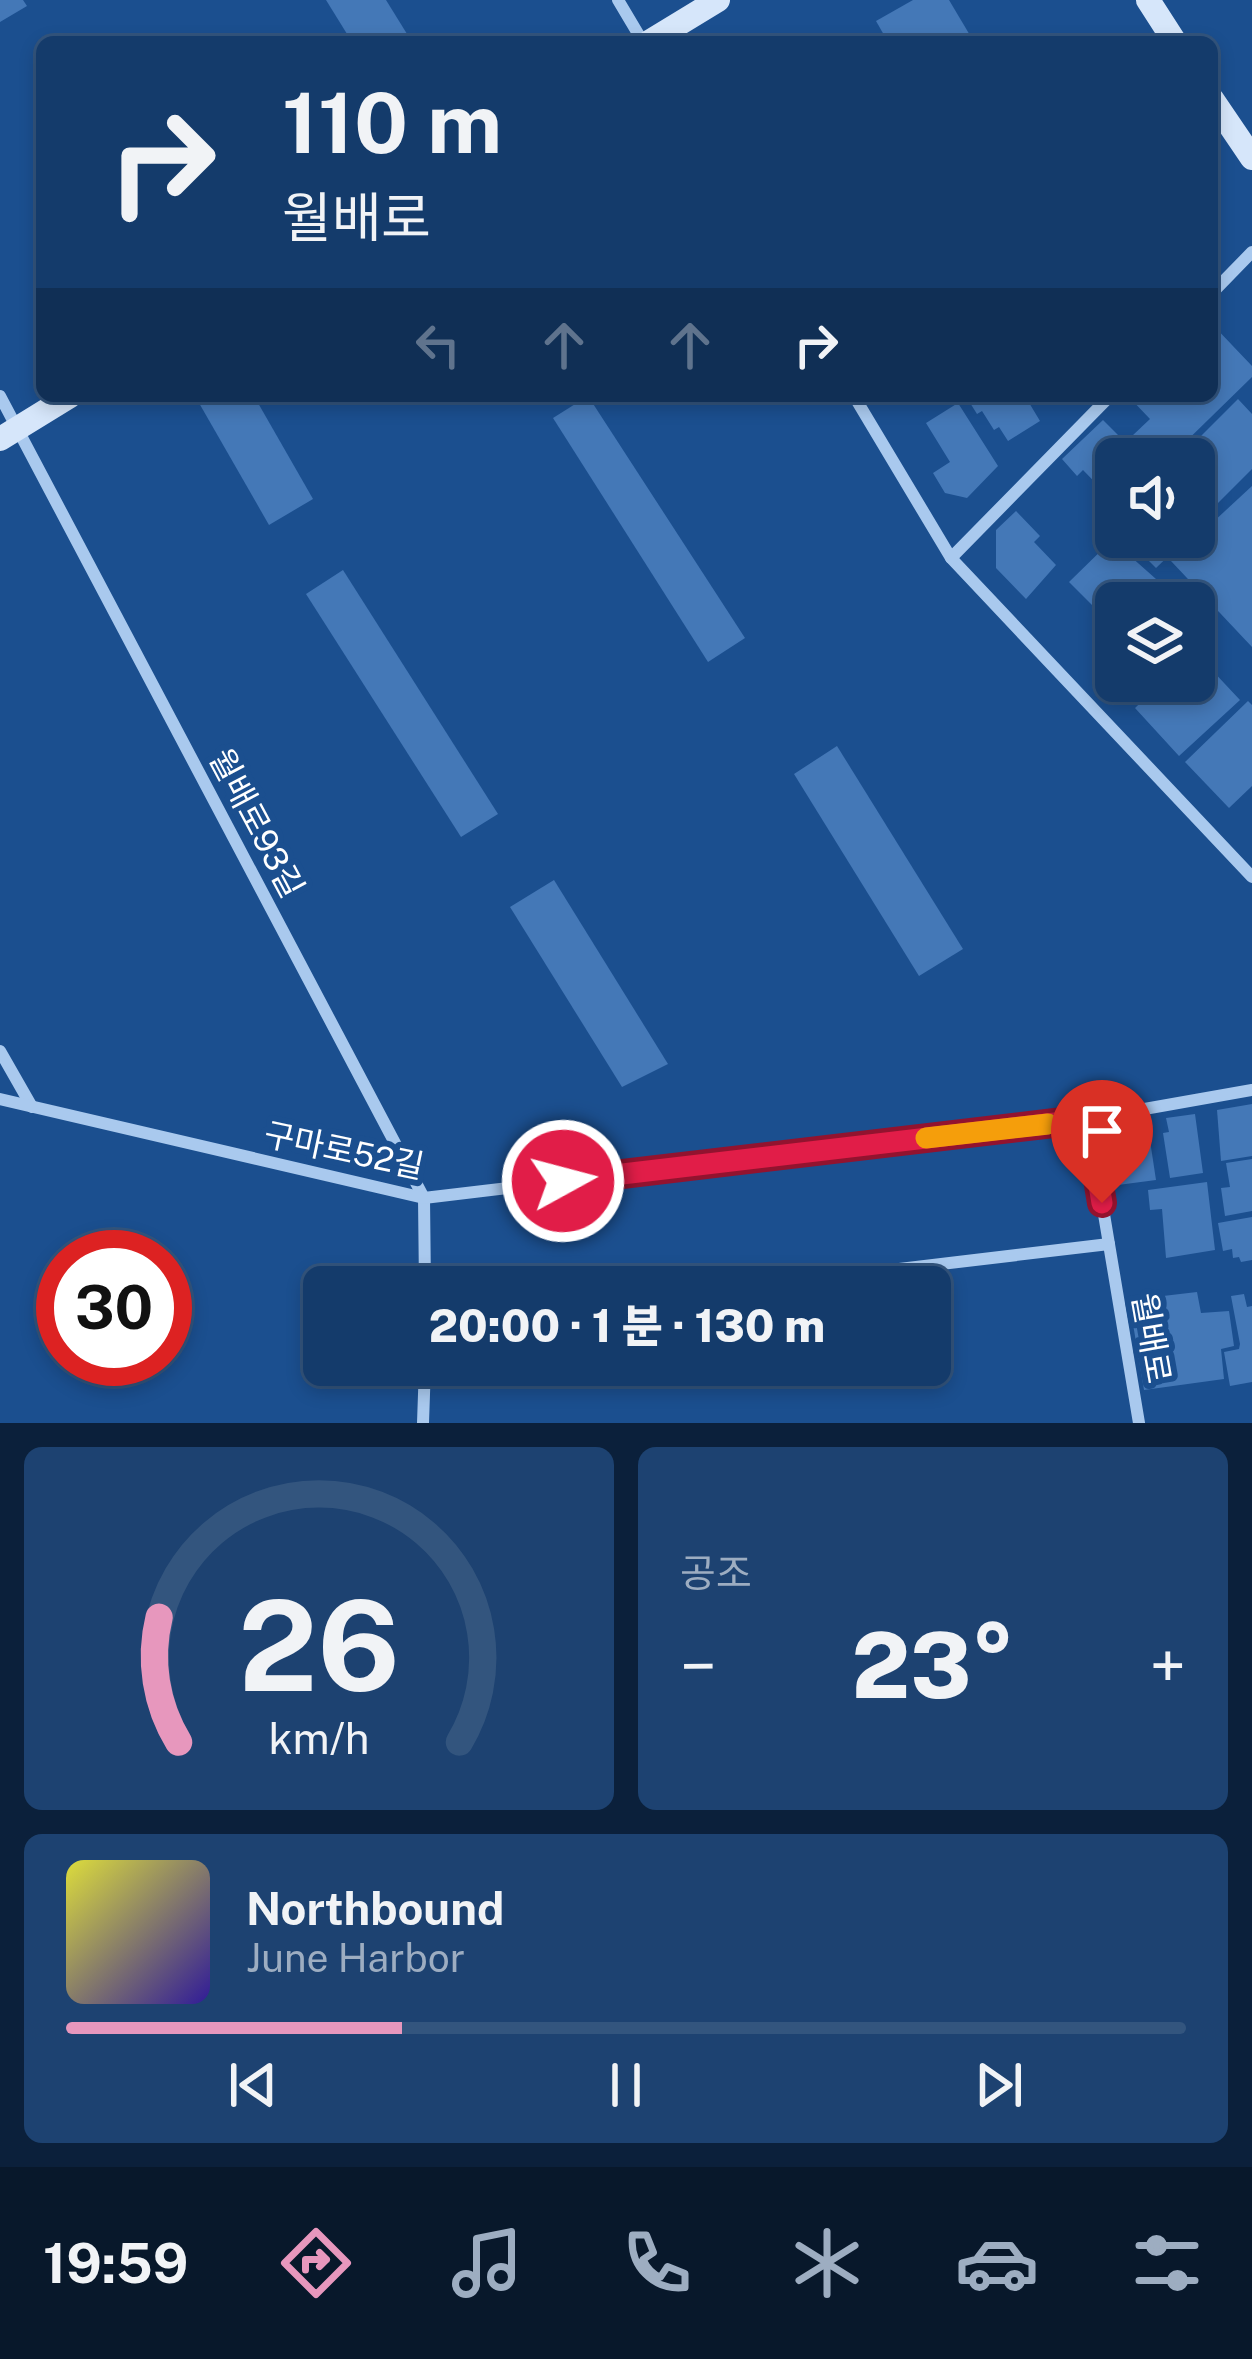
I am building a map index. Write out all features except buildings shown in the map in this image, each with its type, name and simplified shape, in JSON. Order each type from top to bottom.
[{"type":"main road","points":[[656,36],[718,0]]},
{"type":"main road","points":[[1148,0],[1171,36]]},
{"type":"main road","points":[[1218,104],[1243,127],[1252,158]]},
{"type":"main road","points":[[9,433],[60,402]]},
{"type":"street","points":[[618,0],[642,36]]},
{"type":"street","points":[[1218,286],[1252,252]]},
{"type":"street","name":"월배로93길","points":[[0,396],[9,433],[424,1198],[425,1266]]},
{"type":"street","points":[[858,402],[951,558],[1252,877]]},
{"type":"street","points":[[951,558],[1104,402]]},
{"type":"street","points":[[0,1051],[32,1107]]},
{"type":"street","name":"구마로52길","points":[[0,1100],[424,1198],[1088,1119],[1252,1090]]},
{"type":"street","name":"월배로","points":[[1088,1119],[1139,1423]]},
{"type":"street","points":[[924,1266],[1109,1244]]},
{"type":"street","points":[[423,1423],[424,1386]]},
{"type":"slow traffic","points":[[926,1138],[1048,1124]]},
{"type":"route","points":[[563,1181],[1088,1119],[1102,1203]]}]
